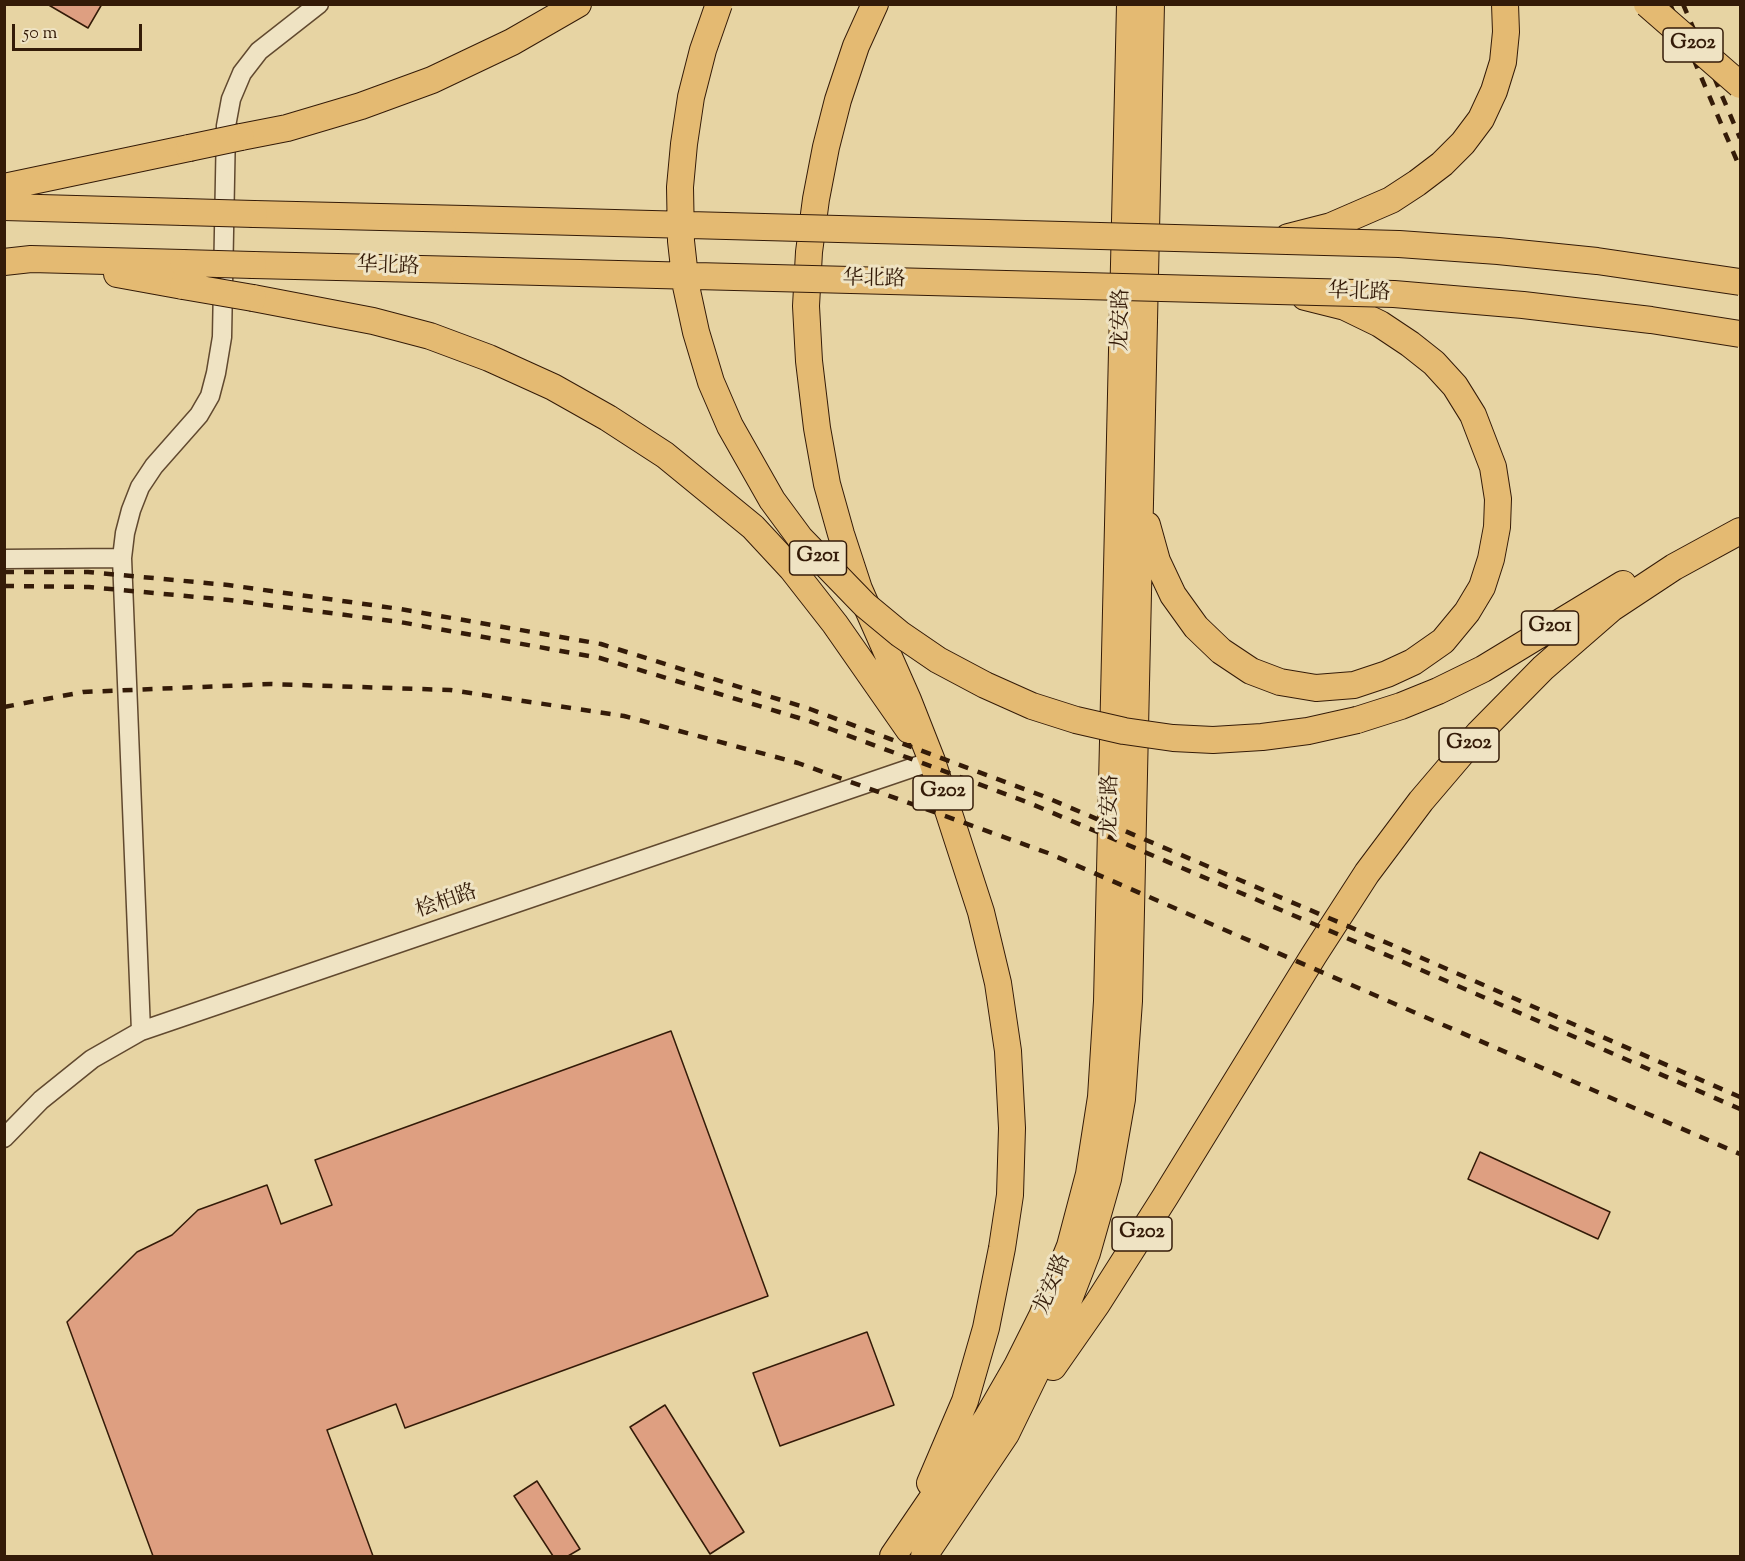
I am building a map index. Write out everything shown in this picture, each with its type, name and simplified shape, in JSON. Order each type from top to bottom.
[{"type":"highway","points":[[4,187],[287,128],[361,106],[432,80],[512,42],[578,4]]},
{"type":"highway","name":"G201","points":[[719,4],[692,97],[680,187],[681,241],[687,286],[696,332],[711,382],[749,463],[771,500],[800,538],[865,605],[900,634],[938,660],[985,685],[1032,706],[1076,720],[1124,731],[1173,738],[1213,740],[1308,731],[1357,720],[1438,691],[1483,669],[1645,572],[1740,531]]},
{"type":"highway","name":"G202","points":[[875,4],[856,46],[838,100],[816,199],[808,252],[806,306],[809,361],[827,484],[841,534],[859,589],[932,761],[981,912],[998,983],[1008,1051],[1012,1128],[1010,1184],[1002,1248],[986,1328],[965,1401],[938,1467],[898,1549]]},
{"type":"highway","name":"龙安路","points":[[898,1549],[987,1418],[1042,1316],[1070,1246],[1089,1174],[1101,1097],[1107,1001],[1131,4]]},
{"type":"highway","name":"龙安路","points":[[924,1557],[1006,1434],[1055,1334],[1088,1253],[1108,1179],[1122,1099],[1129,1001],[1151,4]]},
{"type":"highway","points":[[1150,40],[1157,4]]},
{"type":"highway","points":[[1271,240],[1331,226],[1391,200],[1442,164],[1463,143],[1481,119],[1494,91],[1503,62],[1506,32],[1505,4]]},
{"type":"highway","name":"G202","points":[[1647,4],[1740,85]]},
{"type":"highway","points":[[1666,4],[1740,73]]},
{"type":"highway","points":[[4,207],[1399,244],[1597,261],[1740,282]]},
{"type":"highway","name":"华北路","points":[[4,262],[31,259],[183,274],[253,265],[1394,294],[1523,305],[1651,320],[1740,334]]},
{"type":"highway","points":[[183,274],[253,298],[373,321],[430,336],[553,387],[608,418],[665,455],[753,527],[792,569],[835,624],[932,761]]},
{"type":"highway","points":[[1140,486],[1157,561],[1173,595],[1196,627],[1221,651],[1251,671],[1280,682],[1316,688],[1354,685],[1413,662],[1443,641],[1467,612],[1482,587],[1491,559],[1497,527],[1498,499],[1493,467],[1473,415],[1455,386],[1434,363],[1380,324],[1344,307],[1277,291]]},
{"type":"highway","name":"G202","points":[[1006,1434],[1097,1304],[1367,873],[1421,801],[1479,733],[1543,668],[1612,608],[1674,567],[1740,531]]},
{"type":"street","points":[[141,1031],[122,558],[128,522],[140,487],[154,466],[199,415],[210,396],[216,374],[222,338],[226,126],[231,99],[242,74],[259,51],[319,4]]},
{"type":"street","points":[[4,559],[122,558]]},
{"type":"street","name":"桧柏路","points":[[4,1138],[41,1100],[92,1059],[141,1031],[932,761]]},
{"type":"building","points":[[47,4],[102,4],[88,28]]},
{"type":"building","points":[[671,1031],[768,1296],[405,1428],[396,1404],[327,1430],[373,1556],[153,1556],[67,1322],[137,1252],[172,1235],[198,1210],[267,1185],[281,1224],[332,1205],[315,1160]]},
{"type":"building","points":[[1480,1152],[1610,1212],[1598,1239],[1468,1179]]},
{"type":"building","points":[[867,1332],[894,1405],[780,1446],[753,1373]]},
{"type":"building","points":[[665,1405],[744,1532],[710,1554],[630,1427]]},
{"type":"building","points":[[537,1481],[580,1549],[568,1556],[553,1556],[514,1496]]},
{"type":"railway","points":[[1670,4],[1740,168]]},
{"type":"railway","points":[[1683,4],[1740,138]]},
{"type":"railway","points":[[4,572],[88,572],[228,585],[400,609],[601,644],[810,709],[1043,796],[1740,1097]]},
{"type":"railway","points":[[4,586],[89,587],[229,600],[400,622],[600,658],[809,721],[1027,802],[1740,1109]]},
{"type":"railway","points":[[4,707],[83,692],[271,684],[450,690],[624,716],[798,763],[1048,853],[1740,1154]]}]
